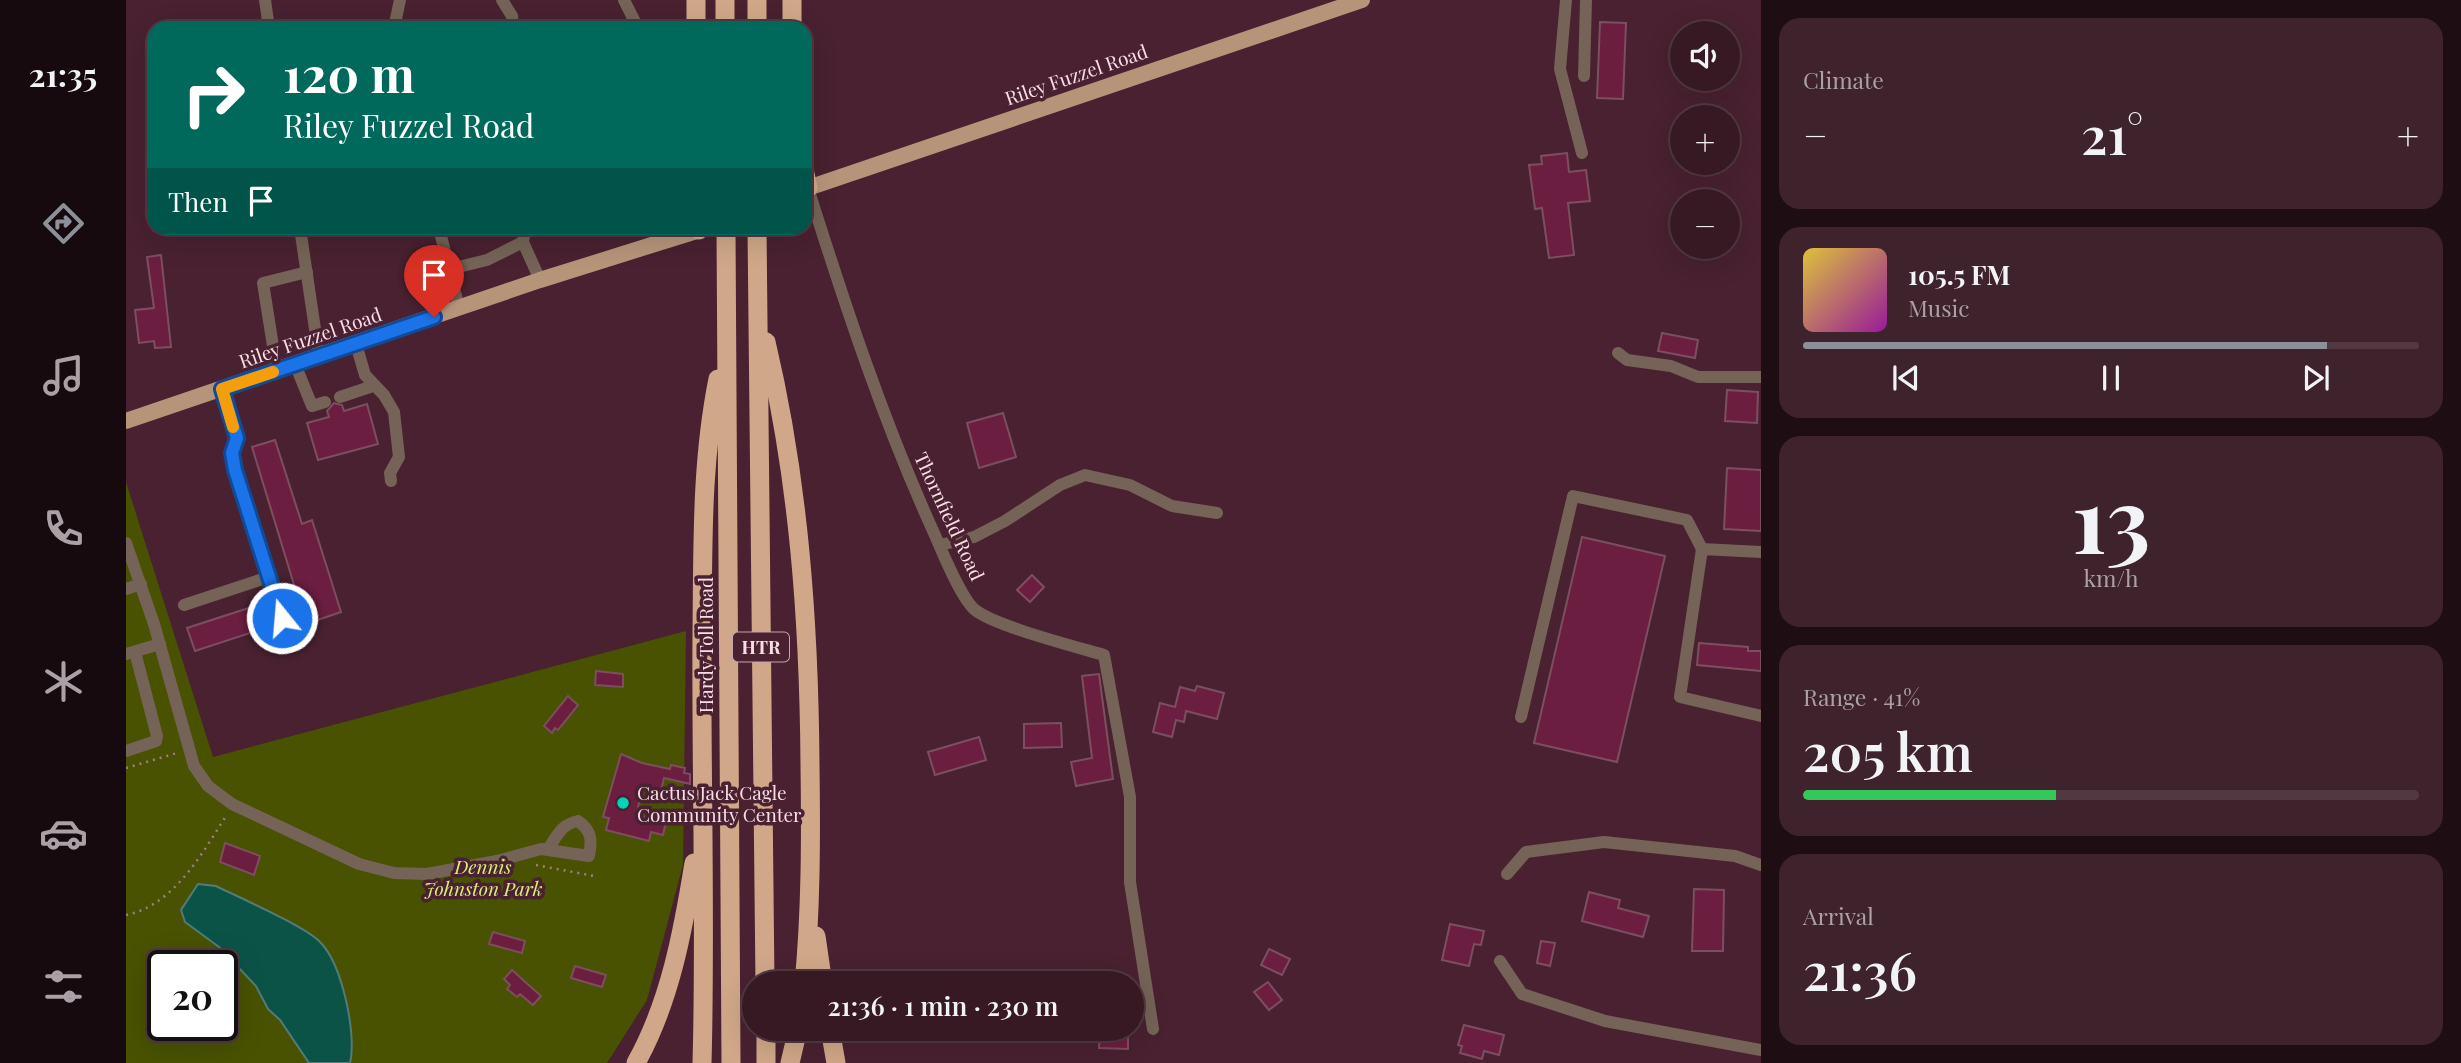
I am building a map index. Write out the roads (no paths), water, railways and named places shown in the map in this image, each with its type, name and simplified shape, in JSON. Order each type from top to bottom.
[{"type":"highway","points":[[696,0],[696,21]]},
{"type":"highway","points":[[725,0],[725,21]]},
{"type":"highway","points":[[757,0],[757,21]]},
{"type":"highway","points":[[792,0],[792,21]]},
{"type":"highway","name":"Hardy Toll Road","points":[[726,235],[731,1063]]},
{"type":"highway","name":"HTR","points":[[757,235],[765,971]]},
{"type":"highway","points":[[758,310],[782,411],[797,519],[810,723],[811,904],[805,971]]},
{"type":"highway","points":[[702,1063],[703,505],[710,416],[726,337]]},
{"type":"highway","points":[[636,1063],[657,1017],[683,931],[701,821]]},
{"type":"highway","points":[[811,904],[821,971]]},
{"type":"highway","points":[[766,1041],[766,1063]]},
{"type":"highway","points":[[790,1063],[795,1041]]},
{"type":"highway","points":[[832,1041],[836,1063]]},
{"type":"main road","name":"Riley Fuzzel Road","points":[[812,182],[1356,1]]},
{"type":"main road","name":"Riley Fuzzel Road","points":[[126,421],[460,308],[660,235]]},
{"type":"street","points":[[265,0],[269,21]]},
{"type":"street","points":[[396,21],[400,0]]},
{"type":"street","points":[[502,0],[512,21]]},
{"type":"street","points":[[624,0],[634,21]]},
{"type":"street","points":[[1566,0],[1560,69],[1582,153]]},
{"type":"street","points":[[1584,76],[1586,0]]},
{"type":"street","name":"Thornfield Road","points":[[812,202],[867,372],[940,545],[974,609],[1019,629],[1104,655],[1130,797],[1130,882],[1153,1029]]},
{"type":"street","points":[[301,235],[319,356]]},
{"type":"street","points":[[441,235],[460,308]]},
{"type":"street","points":[[524,235],[523,242],[540,280]]},
{"type":"street","points":[[450,269],[487,260],[523,242]]},
{"type":"street","points":[[277,371],[263,283],[307,271]]},
{"type":"street","points":[[356,344],[365,375],[384,395],[394,412],[399,457],[390,473],[391,481]]},
{"type":"street","points":[[1618,353],[1627,360],[1663,364],[1698,377],[1761,377]]},
{"type":"street","points":[[295,365],[312,406],[325,402]]},
{"type":"street","points":[[340,397],[373,386]]},
{"type":"street","points":[[222,389],[237,438],[232,453],[235,470],[282,618]]},
{"type":"street","points":[[940,545],[974,537],[1005,521],[1060,485],[1085,474],[1130,485],[1180,509],[1216,513]]},
{"type":"street","points":[[1521,717],[1573,496],[1687,520],[1702,549],[1680,697],[1761,716]]},
{"type":"street","points":[[126,543],[160,645],[194,766],[208,786],[232,804],[359,864],[394,873],[427,874],[548,849]]},
{"type":"street","points":[[1702,549],[1761,552]]},
{"type":"street","points":[[184,605],[269,577]]},
{"type":"street","points":[[126,589],[141,584]]},
{"type":"street","points":[[126,751],[156,741],[157,736],[131,653],[160,645]]},
{"type":"street","points":[[1507,874],[1526,852],[1604,842],[1735,856],[1761,866]]},
{"type":"street","points":[[1500,961],[1522,994],[1605,1021],[1761,1050]]},
{"type":"place","name":"Cactus Jack Cagle Community Center","points":[[623,803]]},
{"type":"park label","name":"Dennis Johnston Park","points":[[483,877]]}]
